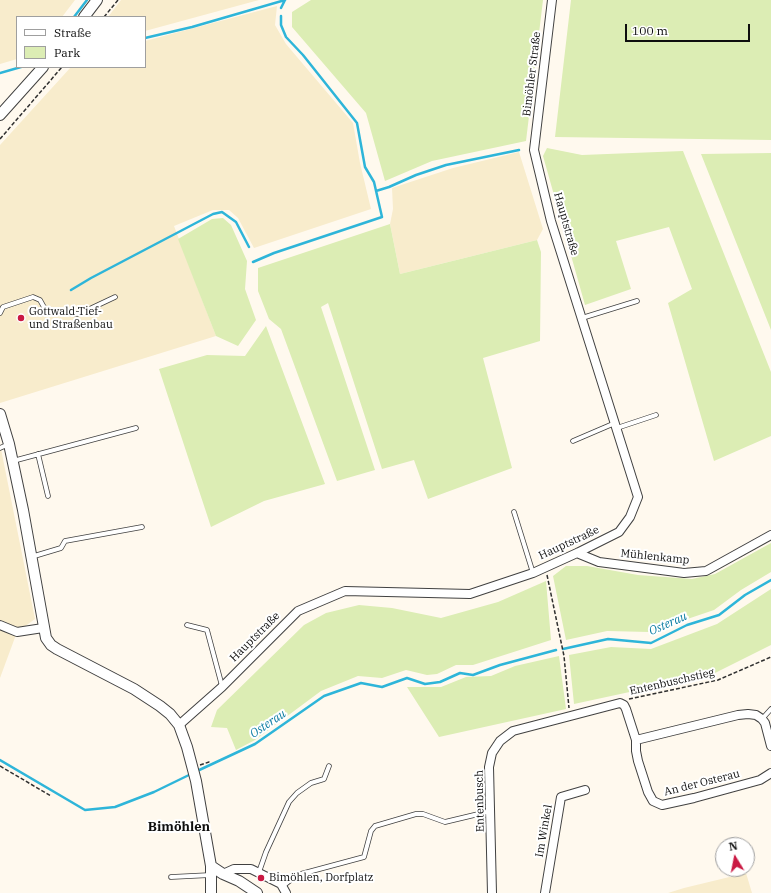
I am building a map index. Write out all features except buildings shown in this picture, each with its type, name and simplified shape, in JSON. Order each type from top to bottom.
[{"type":"street","points":[[85,16],[97,0]]},
{"type":"street","name":"Bimöhler Straße","points":[[534,150],[552,0]]},
{"type":"street","points":[[0,115],[42,68]]},
{"type":"street","name":"Hauptstraße","points":[[179,725],[222,687],[298,611],[344,591],[470,594],[533,573],[577,553],[619,532],[630,517],[638,497],[551,221],[534,150]]},
{"type":"street","points":[[0,414],[4,446],[13,461],[46,638],[51,645],[57,649],[134,689],[160,706],[170,714],[179,725],[188,746],[196,781],[211,870],[211,893]]},
{"type":"street","name":"Mühlenkamp","points":[[577,553],[599,562],[684,573],[706,571],[771,535]]},
{"type":"street","points":[[0,626],[18,632],[43,628]]},
{"type":"street","name":"Entenbusch","points":[[492,893],[490,767],[492,753],[500,741],[513,731],[620,703]]},
{"type":"street","name":"An der Osterau","points":[[620,703],[626,708],[636,740],[636,751],[648,792],[653,801],[662,805],[760,780],[771,773]]},
{"type":"street","points":[[636,740],[738,715],[748,714],[762,719],[765,723],[771,746]]},
{"type":"street","name":"Im Winkel","points":[[545,893],[561,797],[585,790]]},
{"type":"street","points":[[223,874],[234,869],[251,869],[281,884],[284,890]]},
{"type":"street","points":[[211,870],[239,881],[257,893]]},
{"type":"lane","points":[[0,313],[3,307],[33,297],[40,300],[45,309],[50,312],[79,314],[114,297]]},
{"type":"lane","points":[[582,318],[637,301]]},
{"type":"lane","points":[[573,441],[615,426],[656,415]]},
{"type":"lane","points":[[13,461],[136,428]]},
{"type":"lane","points":[[38,454],[48,496]]},
{"type":"lane","points":[[514,512],[533,573]]},
{"type":"lane","points":[[31,557],[61,548],[65,541],[142,527]]},
{"type":"lane","points":[[187,625],[207,630],[222,687]]},
{"type":"lane","points":[[762,719],[771,709]]},
{"type":"lane","points":[[259,872],[266,852],[289,802],[297,792],[324,779],[329,766]]},
{"type":"lane","points":[[284,890],[297,875],[364,858],[371,831],[374,826],[416,814],[423,814],[445,822],[491,811]]},
{"type":"lane","points":[[171,877],[211,870]]},
{"type":"path","points":[[105,16],[118,0]]},
{"type":"path","points":[[0,138],[61,68]]},
{"type":"path","points":[[547,574],[564,656],[570,715]]},
{"type":"path","name":"Entenbuschstieg","points":[[620,703],[625,700],[718,680],[771,658]]},
{"type":"path","points":[[0,766],[51,796]]},
{"type":"shaded area","points":[[0,0],[75,0],[63,16],[16,16],[16,59],[0,64]]},
{"type":"shaded area","points":[[121,0],[259,0],[146,31],[146,16],[109,16]]},
{"type":"shaded area","points":[[277,6],[275,25],[286,44],[353,123],[360,163],[371,209],[254,248],[238,218],[229,210],[213,210],[174,226],[216,336],[0,403],[0,145],[70,68],[146,68],[146,41]]},
{"type":"shaded area","points":[[519,152],[543,229],[537,240],[400,274],[390,224],[393,209],[392,188],[453,168]]},
{"type":"shaded area","points":[[0,444],[35,619],[17,632],[0,678]]},
{"type":"shaded area","points":[[729,877],[747,877],[752,893],[668,893]]},
{"type":"green space","points":[[311,0],[543,0],[526,141],[432,161],[385,181],[366,113],[292,27],[292,12]]},
{"type":"green space","points":[[571,0],[771,0],[771,140],[555,137]]},
{"type":"green space","points":[[547,148],[582,155],[683,151],[771,372],[771,436],[714,461],[668,303],[692,289],[669,227],[616,241],[631,289],[585,305],[543,156]]},
{"type":"green space","points":[[771,153],[771,330],[701,154]]},
{"type":"green space","points":[[223,218],[231,225],[247,261],[245,289],[256,320],[238,346],[216,336],[178,239],[212,219]]},
{"type":"green space","points":[[390,224],[400,274],[537,240],[541,252],[540,341],[483,358],[512,468],[428,499],[414,460],[382,469],[328,303],[321,307],[375,470],[337,481],[281,329],[269,319],[258,291],[258,268]]},
{"type":"green space","points":[[266,326],[325,484],[264,501],[211,527],[159,369],[207,355],[245,356]]},
{"type":"green space","points":[[771,543],[771,572],[741,590],[714,610],[649,632],[607,631],[566,640],[553,576],[566,566],[587,566],[638,575],[692,579],[715,574]]},
{"type":"green space","points":[[546,581],[551,640],[473,665],[456,665],[437,674],[427,675],[406,670],[382,678],[358,676],[321,691],[255,740],[236,750],[227,728],[211,727],[217,710],[304,625],[326,613],[359,605],[392,608],[441,618],[498,602]]},
{"type":"green space","points":[[771,589],[771,645],[713,674],[574,704],[569,655],[611,647],[651,649],[717,624]]},
{"type":"green space","points":[[559,656],[566,709],[439,737],[407,687],[441,687],[466,677],[491,676],[515,666]]},
{"type":"waterway","points":[[75,16],[87,0]]},
{"type":"waterway","points":[[281,8],[285,0]]},
{"type":"waterway","points":[[146,38],[192,27],[285,0]]},
{"type":"waterway","points":[[253,262],[274,253],[382,217],[374,182],[365,167],[357,123],[303,55],[286,37],[281,25],[281,16]]},
{"type":"waterway","points":[[0,73],[18,68]]},
{"type":"waterway","points":[[376,191],[446,165],[519,150]]},
{"type":"waterway","points":[[71,290],[213,214],[222,212],[236,222],[249,247]]},
{"type":"waterway","name":"Osterau","points":[[563,649],[608,639],[651,643],[687,625],[719,615],[745,595],[771,580]]},
{"type":"waterway","name":"Osterau","points":[[195,772],[255,744],[324,696],[361,683],[382,687],[407,678],[425,684],[440,682],[460,673],[473,675],[500,665],[556,650]]},
{"type":"waterway","name":"Osterau","points":[[0,760],[85,810],[115,807],[154,792],[191,774]]},
{"type":"place","name":"Gottwald Tief- und Straßenbau","points":[[21,318]]},
{"type":"place","name":"Bimöhlen, Dorfplatz","points":[[261,878]]},
{"type":"district","name":"Bimöhlen","points":[[179,827]]}]
